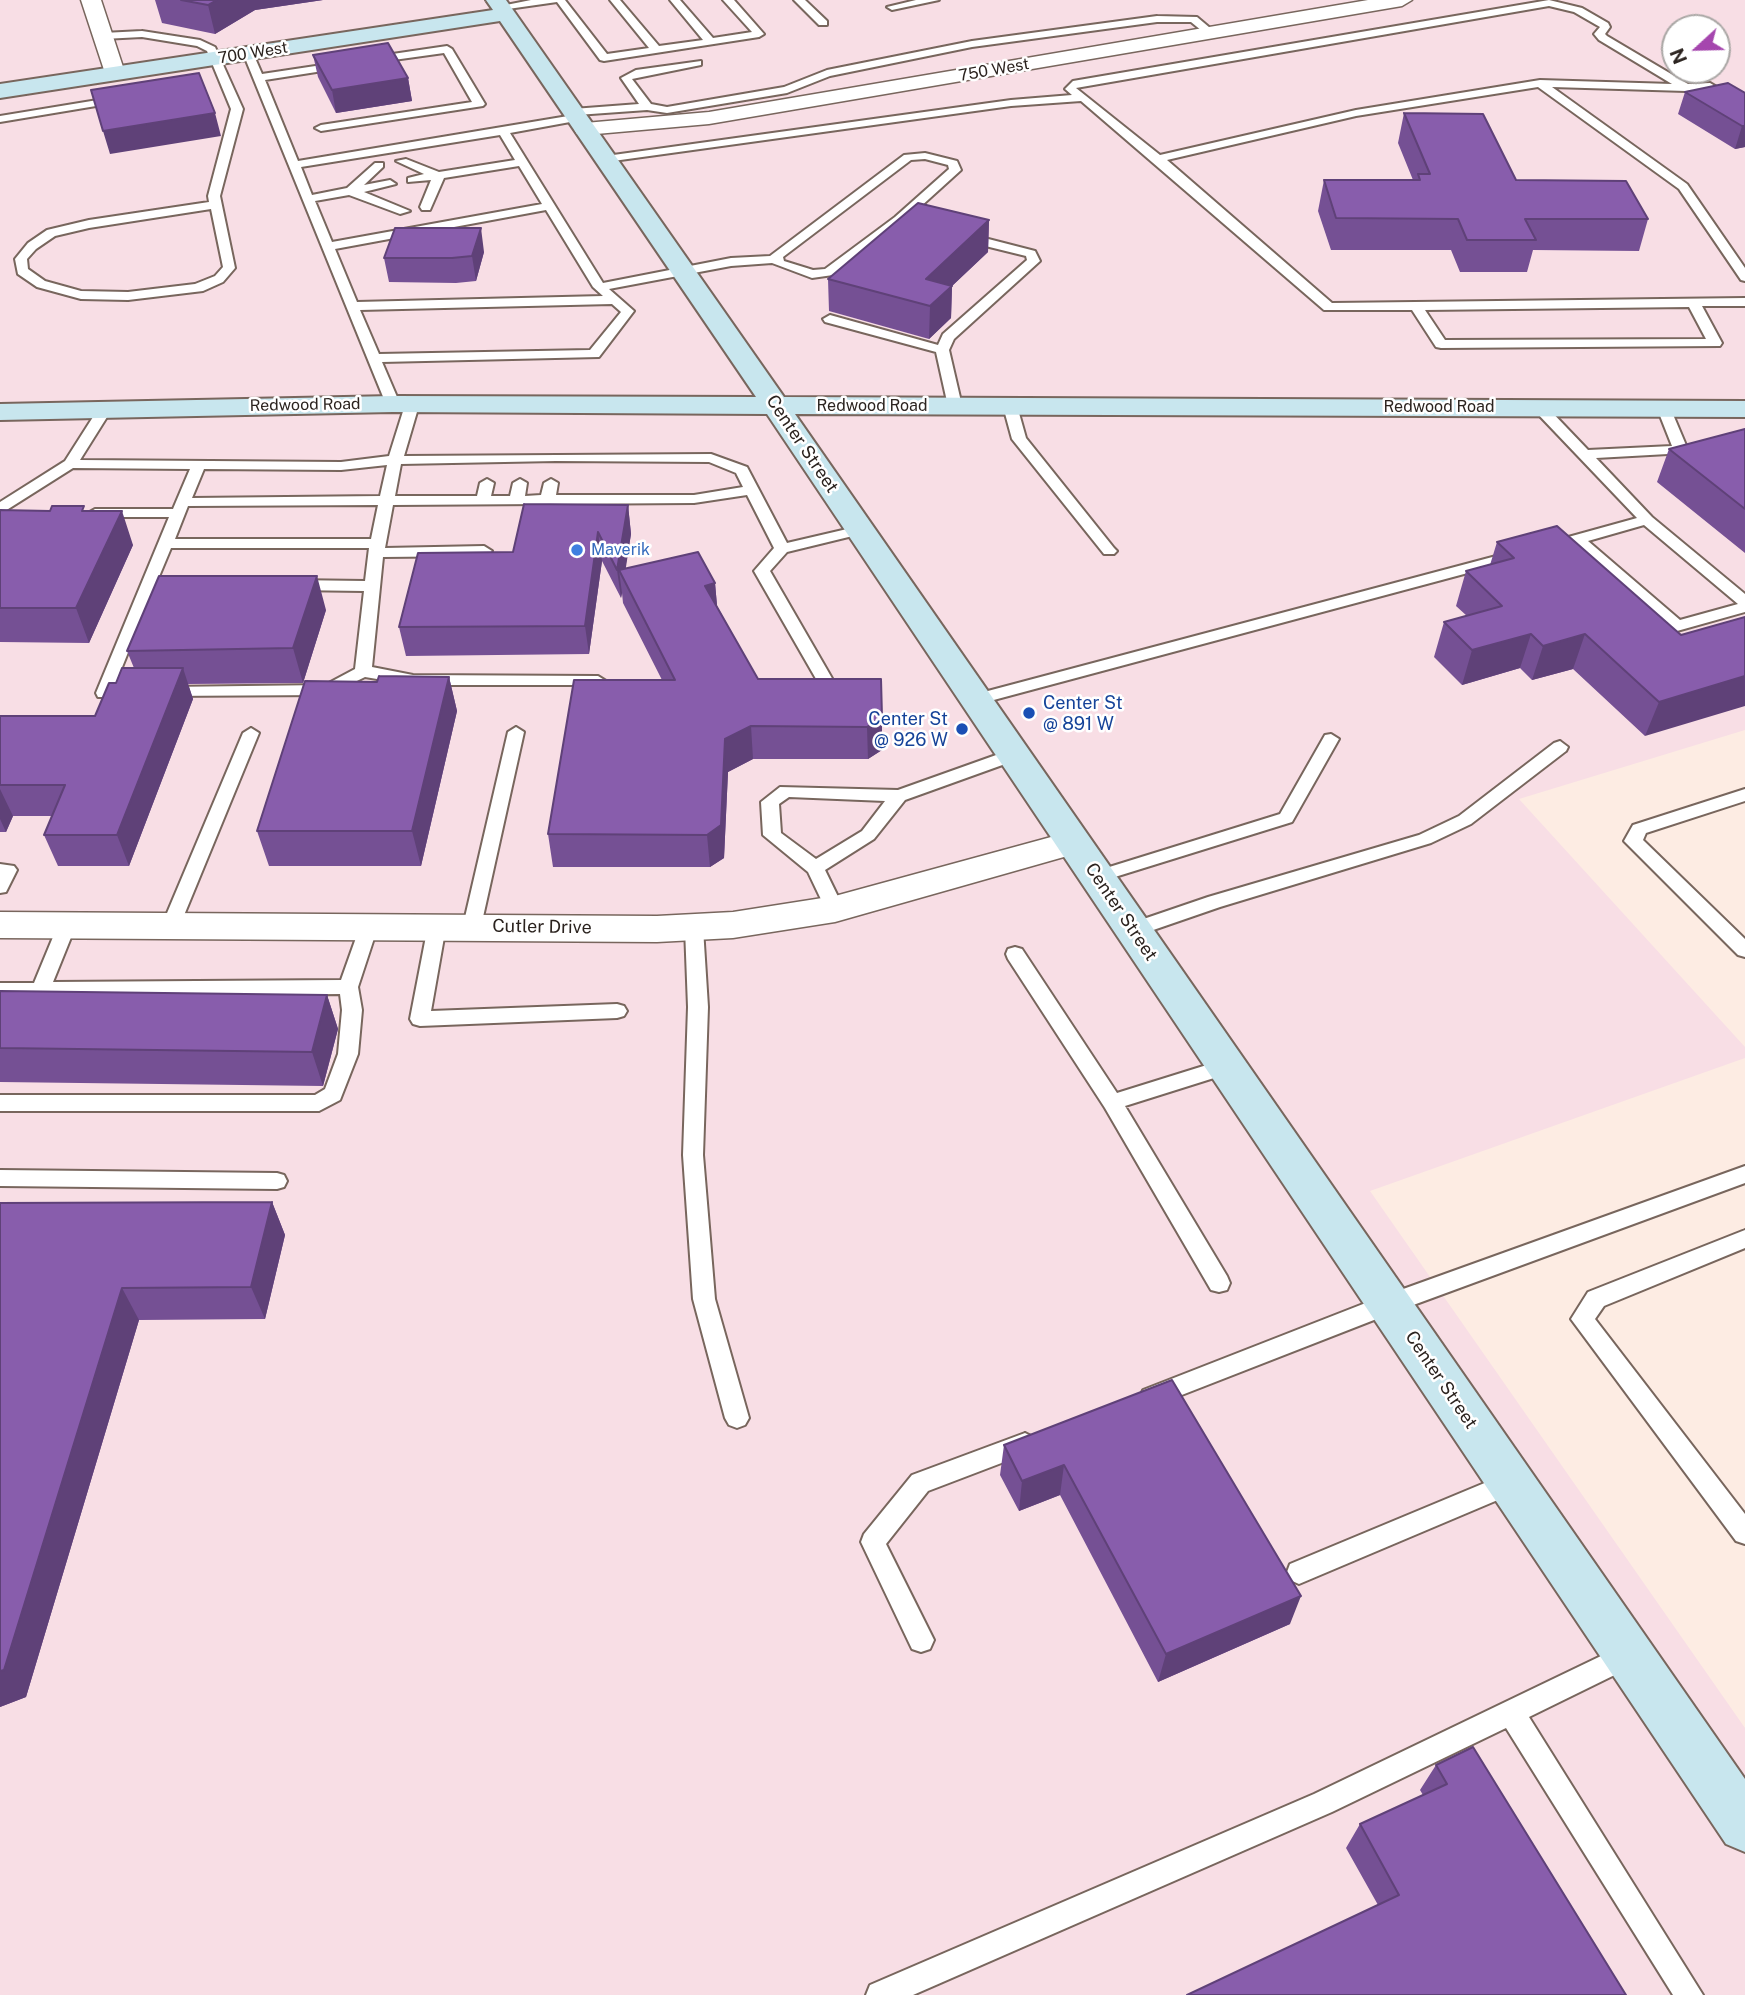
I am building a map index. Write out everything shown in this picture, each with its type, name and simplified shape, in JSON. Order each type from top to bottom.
[{"type":"main road","name":"700 West","points":[[0,91],[248,53],[501,7]]},
{"type":"main road","name":"Center Street","points":[[501,7],[685,271],[975,700],[1745,1825]]},
{"type":"main road","name":"Redwood Road","points":[[0,412],[402,405],[1745,409]]},
{"type":"street","points":[[91,0],[115,74]]},
{"type":"street","name":"750 West","points":[[579,120],[709,118],[1398,0]]},
{"type":"street","name":"Cutler Drive","points":[[0,925],[694,928],[771,921],[835,909],[1073,843]]},
{"type":"lane","points":[[501,7],[554,0]]},
{"type":"lane","points":[[560,0],[604,58],[759,34],[728,0]]},
{"type":"lane","points":[[615,0],[656,50]]},
{"type":"lane","points":[[675,0],[710,41]]},
{"type":"lane","points":[[799,0],[822,23]]},
{"type":"lane","points":[[891,7],[934,0]]},
{"type":"lane","points":[[1686,88],[1603,38],[1599,34],[1604,25],[1578,10],[1549,3],[1073,84],[1070,89],[1158,159],[1329,307],[1745,302]]},
{"type":"lane","points":[[294,165],[647,107],[667,110],[727,102],[787,90],[827,73],[972,44],[1157,19],[1193,19],[1211,33]]},
{"type":"lane","points":[[103,36],[128,33],[200,43],[211,49],[220,85],[237,109],[214,196],[216,205],[229,268],[219,279],[198,288],[128,296],[81,295],[41,284],[22,271],[21,259],[32,246],[51,233],[89,224],[216,205]]},
{"type":"lane","points":[[321,128],[479,104],[447,49],[361,62]]},
{"type":"lane","points":[[248,53],[374,358],[402,405],[395,460],[377,548],[363,671]]},
{"type":"lane","points":[[647,107],[626,78],[636,73],[697,63]]},
{"type":"lane","points":[[258,78],[349,64]]},
{"type":"lane","points":[[1539,83],[1684,187],[1745,277]]},
{"type":"lane","points":[[1158,159],[1356,113],[1539,83],[1686,88],[1706,85],[1745,109]]},
{"type":"lane","points":[[0,119],[137,97]]},
{"type":"lane","points":[[606,159],[1011,103],[1083,98]]},
{"type":"lane","points":[[374,358],[594,354],[628,311],[599,287],[503,131]]},
{"type":"lane","points":[[908,156],[925,156],[953,163],[955,170],[899,220],[829,272],[812,274],[778,263],[776,256],[908,156]]},
{"type":"lane","points":[[414,184],[439,176],[523,162]]},
{"type":"lane","points":[[414,184],[439,176]]},
{"type":"lane","points":[[414,184],[439,176]]},
{"type":"lane","points":[[308,199],[392,188]]},
{"type":"lane","points":[[351,192],[392,188]]},
{"type":"lane","points":[[351,192],[392,188]]},
{"type":"lane","points":[[328,247],[549,206]]},
{"type":"lane","points":[[899,220],[926,227]]},
{"type":"lane","points":[[952,233],[1031,254],[1034,261],[948,337],[942,350],[956,406]]},
{"type":"lane","points":[[599,287],[755,259],[777,259]]},
{"type":"lane","points":[[579,316],[590,300]]},
{"type":"lane","points":[[352,306],[615,300]]},
{"type":"lane","points":[[555,316],[566,301]]},
{"type":"lane","points":[[496,315],[507,302]]},
{"type":"lane","points":[[523,316],[534,302]]},
{"type":"lane","points":[[440,316],[451,303]]},
{"type":"lane","points":[[468,315],[479,303]]},
{"type":"lane","points":[[1416,306],[1441,344],[1715,343],[1694,303]]},
{"type":"lane","points":[[830,319],[942,350]]},
{"type":"lane","points":[[462,357],[476,340]]},
{"type":"lane","points":[[491,356],[504,340]]},
{"type":"lane","points":[[405,358],[419,341]]},
{"type":"lane","points":[[434,357],[448,341]]},
{"type":"lane","points":[[524,356],[536,341]]},
{"type":"lane","points":[[550,355],[560,341]]},
{"type":"lane","points":[[1010,407],[1018,439],[1109,551]]},
{"type":"lane","points":[[1540,408],[1647,520],[1745,604]]},
{"type":"lane","points":[[1584,454],[1681,450],[1664,408]]},
{"type":"lane","points":[[0,510],[69,464],[90,437],[105,409]]},
{"type":"lane","points":[[82,513],[181,507],[268,495],[341,466],[395,460],[678,462],[711,458],[742,470],[782,549]]},
{"type":"lane","points":[[69,464],[199,465],[263,469],[297,482],[386,502],[674,499],[752,490]]},
{"type":"lane","points":[[199,465],[104,693],[328,690],[363,671],[413,680],[603,681]]},
{"type":"lane","points":[[483,501],[487,483]]},
{"type":"lane","points":[[516,501],[520,483]]},
{"type":"lane","points":[[548,500],[551,483]]},
{"type":"lane","points":[[575,500],[578,483]]},
{"type":"lane","points":[[612,500],[614,483]]},
{"type":"lane","points":[[643,499],[645,483]]},
{"type":"lane","points":[[674,499],[676,483]]},
{"type":"lane","points":[[0,510],[27,512]]},
{"type":"lane","points":[[975,700],[1647,520]]},
{"type":"lane","points":[[829,687],[762,571],[782,549],[860,530]]},
{"type":"lane","points":[[1577,539],[1677,626],[1745,604]]},
{"type":"lane","points":[[165,543],[484,551]]},
{"type":"lane","points":[[149,583],[205,584]]},
{"type":"lane","points":[[275,585],[372,586]]},
{"type":"lane","points":[[472,926],[516,732]]},
{"type":"lane","points":[[171,925],[251,733]]},
{"type":"lane","points":[[1096,877],[1286,818],[1331,739]]},
{"type":"lane","points":[[1133,930],[1214,902],[1425,839],[1465,820],[1560,747]]},
{"type":"lane","points":[[835,909],[815,868],[772,835],[770,802],[786,791],[899,796],[1013,755]]},
{"type":"lane","points":[[1745,795],[1639,829],[1633,841],[1745,950]]},
{"type":"lane","points":[[815,868],[867,835],[899,796]]},
{"type":"lane","points":[[0,870],[8,870],[0,887]]},
{"type":"lane","points":[[40,990],[67,925]]},
{"type":"lane","points":[[0,1103],[319,1103],[332,1094],[348,1054],[352,1010],[348,987],[369,926]]},
{"type":"lane","points":[[437,926],[420,1019],[617,1012]]},
{"type":"lane","points":[[694,928],[698,1007],[693,1155],[704,1299],[737,1418]]},
{"type":"lane","points":[[1015,954],[1112,1102],[1219,1283]]},
{"type":"lane","points":[[0,990],[348,987]]},
{"type":"lane","points":[[1112,1102],[1226,1067]]},
{"type":"lane","points":[[1129,1405],[1389,1304],[1745,1174]]},
{"type":"lane","points":[[0,1178],[277,1181]]},
{"type":"lane","points":[[1745,1239],[1596,1298],[1582,1319],[1745,1533]]},
{"type":"lane","points":[[921,1640],[873,1542],[920,1483],[1051,1435]]},
{"type":"lane","points":[[1299,1572],[1511,1483]]},
{"type":"lane","points":[[880,1995],[1323,1803],[1629,1655]]},
{"type":"lane","points":[[1511,1712],[1689,1995]]},
{"type":"shaded area","points":[[0,0],[1745,0],[1745,730],[1519,799],[1745,1047],[1745,1058],[1370,1191],[1745,1728],[1745,1995],[0,1995]]},
{"type":"building","points":[[181,0],[217,0],[208,5]]},
{"type":"building","points":[[388,43],[408,78],[332,90],[313,55]]},
{"type":"building","points":[[199,73],[215,113],[103,131],[91,90]]},
{"type":"building","points":[[1730,84],[1745,93],[1745,126],[1742,126],[1685,92]]},
{"type":"building","points":[[1404,113],[1483,114],[1516,180],[1626,181],[1648,219],[1525,219],[1536,240],[1467,240],[1458,219],[1336,218],[1324,180],[1420,180],[1418,174],[1430,174]]},
{"type":"building","points":[[918,203],[989,220],[926,279],[952,286],[930,306],[828,279]]},
{"type":"building","points":[[395,228],[481,228],[472,256],[384,258]]},
{"type":"building","points":[[1745,429],[1745,509],[1669,449]]},
{"type":"building","points":[[524,504],[628,505],[617,570],[598,532],[585,626],[399,627],[418,553],[513,552]]},
{"type":"building","points":[[52,506],[84,506],[82,511],[122,511],[76,608],[0,608],[0,510],[50,511]]},
{"type":"building","points":[[1557,526],[1681,635],[1745,617],[1745,676],[1659,702],[1585,634],[1543,646],[1531,634],[1472,650],[1444,622],[1502,606],[1466,571],[1514,558],[1497,542]]},
{"type":"building","points":[[698,552],[715,583],[705,586],[758,679],[881,679],[882,717],[867,727],[751,726],[725,739],[721,825],[707,835],[548,834],[574,680],[675,680],[619,570]]},
{"type":"building","points":[[159,576],[317,576],[293,648],[127,651]]},
{"type":"building","points":[[122,668],[183,668],[117,835],[44,835],[65,785],[0,785],[0,716],[95,716],[109,683],[116,683]]},
{"type":"building","points":[[379,676],[449,677],[412,831],[257,831],[305,681],[377,682]]},
{"type":"building","points":[[0,991],[327,995],[312,1052],[0,1048]]},
{"type":"building","points":[[272,1202],[251,1287],[122,1288],[4,1670],[0,1671],[0,1203]]},
{"type":"building","points":[[1172,1380],[1301,1596],[1166,1654],[1064,1465],[1022,1481],[1004,1445]]},
{"type":"building","points":[[1473,1747],[1626,1995],[1187,1995],[1399,1895],[1360,1824],[1447,1784],[1436,1765]]},
{"type":"place","name":"Maverik","points":[[577,550]]},
{"type":"place","name":"Center St @ 891 W","points":[[1029,713]]},
{"type":"place","name":"Center St @ 926 W","points":[[962,729]]}]
